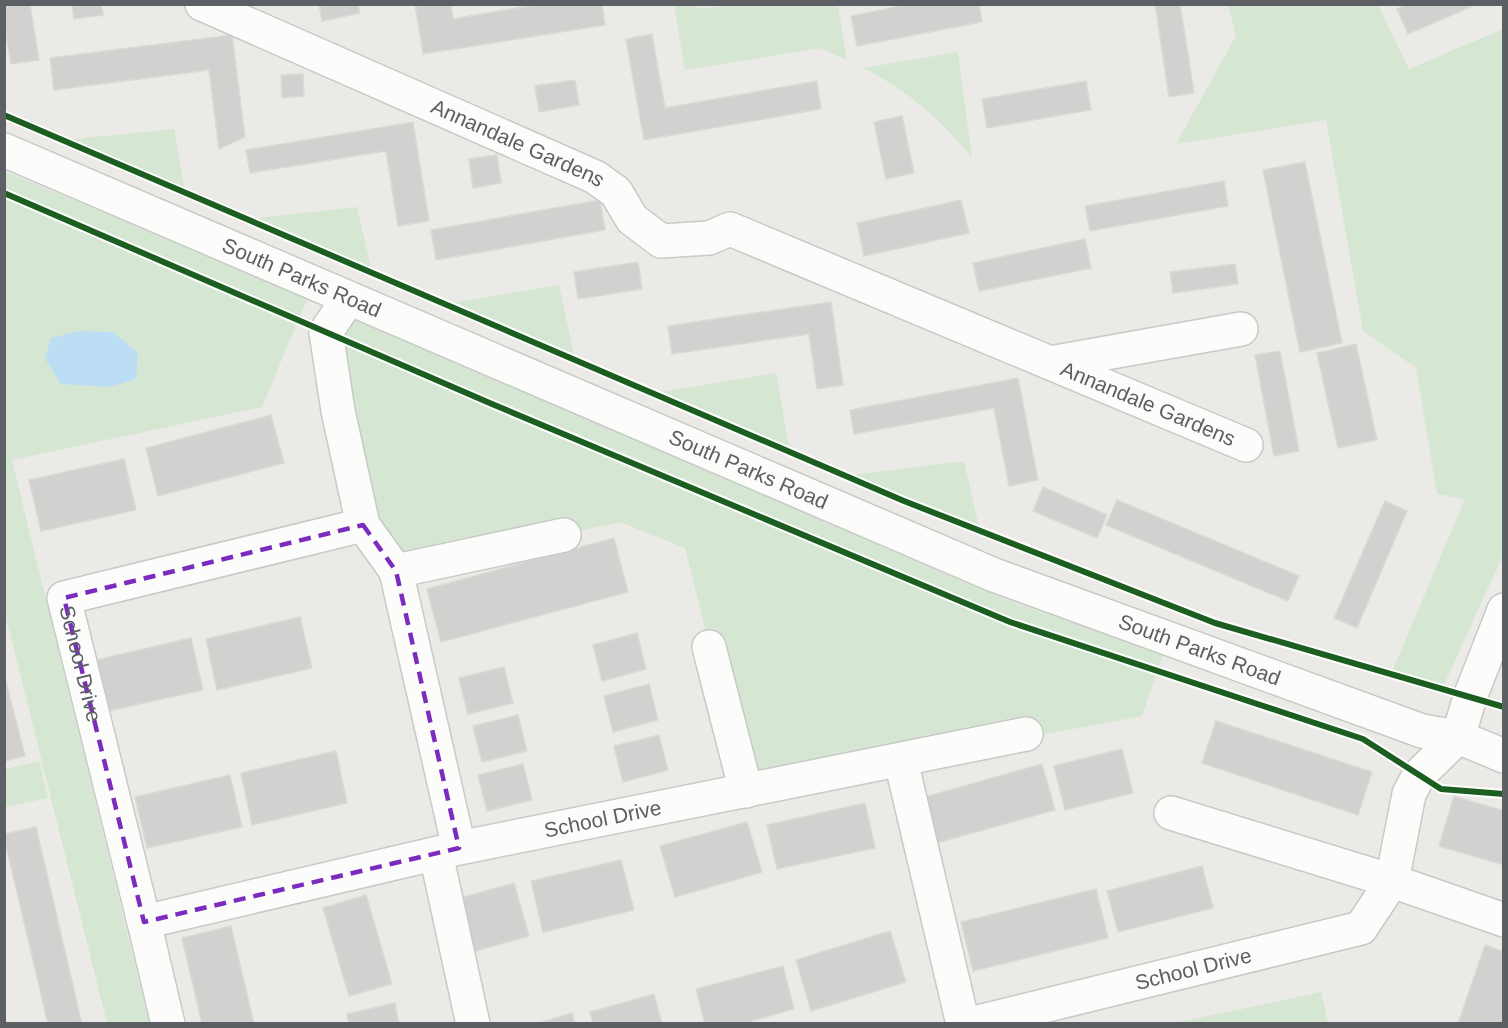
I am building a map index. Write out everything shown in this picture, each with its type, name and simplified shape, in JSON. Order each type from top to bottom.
[{"type":"street","name":"Annandale Gardens","points":[[202,4],[595,177],[616,192],[632,219],[660,241],[709,238],[730,229],[1246,445]]},
{"type":"street","name":"South Parks Road","points":[[4,150],[994,575],[1422,730],[1458,737],[1503,756]]},
{"type":"street","points":[[348,298],[326,332],[338,411],[363,525],[396,571],[447,851],[473,1023]]},
{"type":"street","name":"Annandale Gardens","points":[[1050,363],[1241,329]]},
{"type":"street","name":"School Drive","points":[[168,1023],[64,598],[363,525]]},
{"type":"street","points":[[396,571],[564,535]]},
{"type":"street","points":[[1458,737],[1470,697],[1503,610]]},
{"type":"street","points":[[709,647],[746,791]]},
{"type":"street","name":"School Drive","points":[[144,922],[447,851],[1026,734]]},
{"type":"street","name":"School Drive","points":[[970,1023],[1361,928],[1392,881],[1409,794],[1419,775],[1458,737]]},
{"type":"street","points":[[901,761],[963,1023]]},
{"type":"street","points":[[1171,813],[1392,881],[1503,920]]},
{"type":"highlighted area","points":[[363,525],[396,571],[459,848],[144,922],[64,598]]},
{"type":"green space","points":[[736,4],[838,5],[847,60],[820,48],[685,70],[674,5],[690,5],[703,9]]},
{"type":"green space","points":[[1228,5],[1378,5],[1409,69],[1503,29],[1503,555],[1443,687],[1391,674],[1465,499],[1437,494],[1416,368],[1363,331],[1326,120],[1176,144],[1236,36]]},
{"type":"green space","points":[[958,52],[972,158],[935,118],[909,96],[863,68]]},
{"type":"green space","points":[[174,129],[185,192],[64,140]]},
{"type":"green space","points":[[4,171],[308,297],[262,407],[12,460],[149,1023],[107,1023],[5,614]]},
{"type":"green space","points":[[357,207],[372,272],[247,219]]},
{"type":"green space","points":[[559,285],[575,359],[446,304]]},
{"type":"green space","points":[[340,311],[1006,600],[1163,654],[1142,716],[746,791],[685,548],[620,522],[396,571],[363,525]]},
{"type":"green space","points":[[776,373],[790,452],[654,393]]},
{"type":"green space","points":[[964,461],[980,531],[846,476]]},
{"type":"green space","points":[[39,761],[48,798],[5,807],[5,769]]},
{"type":"green space","points":[[1321,992],[1328,1023],[1176,1023]]},
{"type":"water","points":[[78,331],[113,332],[138,353],[136,379],[109,387],[61,384],[45,359],[51,338]]},
{"type":"building","points":[[4,4],[30,4],[39,60],[11,64],[4,24]]},
{"type":"building","points":[[72,4],[101,4],[103,15],[74,19]]},
{"type":"building","points":[[319,4],[358,4],[360,13],[322,21]]},
{"type":"building","points":[[415,4],[451,4],[453,19],[539,4],[602,4],[605,25],[423,54]]},
{"type":"building","points":[[910,4],[979,4],[982,22],[857,46],[851,16]]},
{"type":"building","points":[[1155,4],[1180,4],[1194,93],[1169,97]]},
{"type":"building","points":[[1408,4],[1477,4],[1408,34],[1397,9]]},
{"type":"building","points":[[652,34],[665,108],[817,81],[821,109],[644,140],[626,39]]},
{"type":"building","points":[[232,35],[245,137],[219,149],[209,70],[54,90],[50,58]]},
{"type":"building","points":[[303,74],[304,96],[282,98],[281,75]]},
{"type":"building","points":[[575,80],[579,105],[539,112],[535,86]]},
{"type":"building","points":[[1086,81],[1091,110],[987,128],[982,99]]},
{"type":"building","points":[[902,116],[914,173],[886,179],[874,122]]},
{"type":"building","points":[[413,122],[429,221],[398,226],[386,151],[250,173],[246,150]]},
{"type":"building","points":[[497,155],[501,183],[473,188],[469,159]]},
{"type":"building","points":[[1305,162],[1342,343],[1300,352],[1263,170]]},
{"type":"building","points":[[1224,181],[1228,206],[1090,231],[1085,206]]},
{"type":"building","points":[[600,200],[605,230],[436,260],[431,230]]},
{"type":"building","points":[[961,200],[969,233],[864,256],[857,223]]},
{"type":"building","points":[[1085,239],[1091,268],[979,291],[973,263]]},
{"type":"building","points":[[638,262],[642,289],[578,299],[574,272]]},
{"type":"building","points":[[1235,264],[1238,284],[1173,293],[1170,272]]},
{"type":"building","points":[[831,302],[843,385],[817,389],[809,334],[672,354],[668,326]]},
{"type":"building","points":[[1356,344],[1377,440],[1338,448],[1317,353]]},
{"type":"building","points":[[1280,351],[1299,451],[1274,456],[1255,355]]},
{"type":"building","points":[[1018,378],[1038,480],[1009,486],[994,408],[854,434],[850,410]]},
{"type":"building","points":[[271,415],[284,463],[158,496],[146,448]]},
{"type":"building","points":[[124,459],[136,510],[41,531],[29,480]]},
{"type":"building","points":[[1043,487],[1107,515],[1097,538],[1033,511]]},
{"type":"building","points":[[1117,500],[1299,576],[1288,601],[1106,525]]},
{"type":"building","points":[[1385,501],[1407,511],[1357,628],[1334,618]]},
{"type":"building","points":[[614,538],[628,592],[441,642],[427,589]]},
{"type":"building","points":[[300,617],[312,668],[217,690],[206,639]]},
{"type":"building","points":[[637,633],[646,669],[602,681],[593,645]]},
{"type":"building","points":[[191,638],[203,690],[108,711],[96,660]]},
{"type":"building","points":[[504,667],[513,703],[468,714],[459,678]]},
{"type":"building","points":[[4,674],[25,756],[4,761]]},
{"type":"building","points":[[649,684],[658,720],[613,732],[604,696]]},
{"type":"building","points":[[518,715],[527,751],[482,762],[473,726]]},
{"type":"building","points":[[1216,721],[1372,772],[1358,815],[1202,763]]},
{"type":"building","points":[[659,735],[668,770],[623,782],[614,746]]},
{"type":"building","points":[[1122,749],[1133,793],[1065,810],[1054,766]]},
{"type":"building","points":[[336,751],[347,803],[252,825],[241,773]]},
{"type":"building","points":[[523,764],[532,800],[487,811],[478,775]]},
{"type":"building","points":[[1042,764],[1055,810],[933,844],[921,798]]},
{"type":"building","points":[[230,775],[242,827],[147,848],[135,797]]},
{"type":"building","points":[[1454,796],[1504,811],[1504,865],[1439,846]]},
{"type":"building","points":[[865,803],[875,848],[777,869],[767,825]]},
{"type":"building","points":[[747,822],[762,872],[675,897],[660,846]]},
{"type":"building","points":[[36,827],[82,1024],[48,1024],[4,837],[4,834]]},
{"type":"building","points":[[621,860],[634,910],[543,932],[531,881]]},
{"type":"building","points":[[1202,866],[1213,908],[1118,932],[1107,891]]},
{"type":"building","points":[[514,883],[529,936],[472,952],[457,899]]},
{"type":"building","points":[[1096,889],[1108,938],[973,971],[961,922]]},
{"type":"building","points":[[366,895],[392,984],[349,996],[323,908]]},
{"type":"building","points":[[231,926],[254,1024],[202,1024],[182,938]]},
{"type":"building","points":[[890,931],[906,982],[811,1011],[796,960]]},
{"type":"building","points":[[1485,945],[1504,952],[1504,1024],[1458,1024]]},
{"type":"building","points":[[783,966],[794,1009],[741,1024],[705,1024],[696,989]]},
{"type":"building","points":[[654,994],[662,1024],[593,1024],[590,1012]]},
{"type":"building","points":[[395,1003],[399,1024],[349,1024],[347,1014]]},
{"type":"building","points":[[572,1013],[575,1024],[536,1024]]},
{"type":"cycle path","points":[[4,115],[904,501],[1215,623],[1504,707]]},
{"type":"cycle path","points":[[4,193],[492,404],[1010,622],[1363,739],[1441,789],[1504,794]]}]
